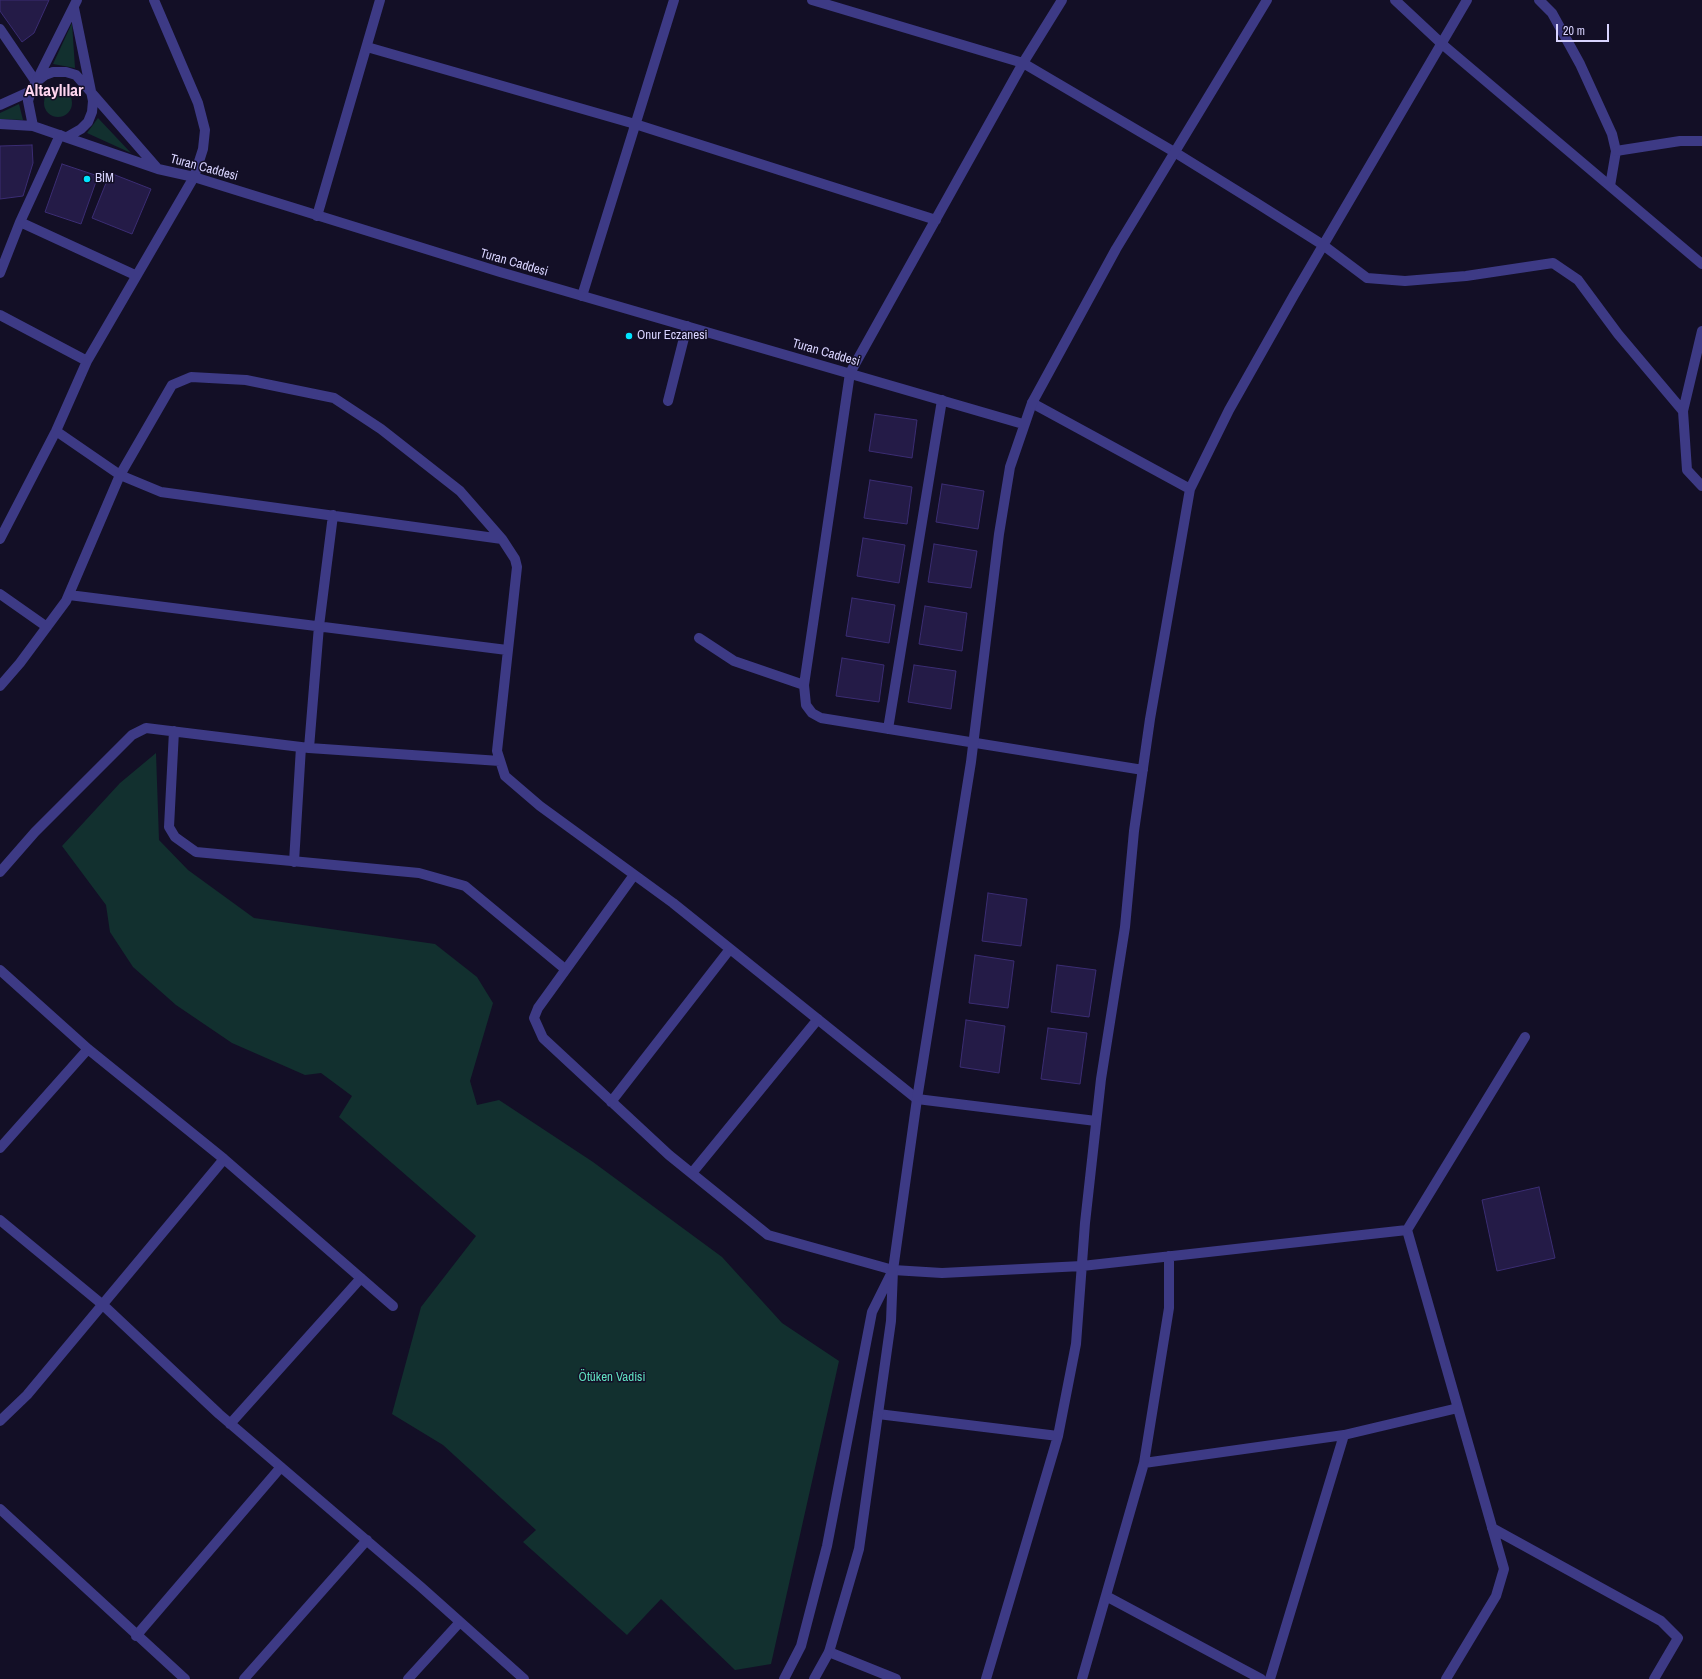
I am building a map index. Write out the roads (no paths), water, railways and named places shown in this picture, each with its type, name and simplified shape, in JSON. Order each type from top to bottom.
[{"type":"street","points":[[0,539],[56,431],[87,361],[135,275],[194,177],[203,149],[205,130],[198,103],[154,0]]},
{"type":"street","points":[[317,216],[380,0]]},
{"type":"street","points":[[582,296],[674,0]]},
{"type":"street","points":[[812,0],[1023,63],[1176,153],[1323,245],[1367,278],[1413,280],[1466,276],[1553,263],[1578,280],[1618,334],[1683,411]]},
{"type":"street","points":[[1062,0],[1023,63],[850,373],[804,685],[806,705],[812,713],[821,718],[1143,770]]},
{"type":"street","points":[[814,1679],[829,1652],[858,1549],[891,1321],[893,1270],[917,1099],[973,743],[999,534],[1010,467],[1023,424],[1032,403],[1116,248],[1176,153],[1267,0]]},
{"type":"street","points":[[1395,0],[1442,44],[1702,264]]},
{"type":"street","points":[[986,1679],[1058,1436],[1076,1344],[1096,1122],[1101,1079],[1125,926],[1134,831],[1150,719],[1190,489],[1229,410],[1323,245],[1467,0]]},
{"type":"street","points":[[1539,0],[1552,14],[1580,64],[1612,134],[1616,151],[1610,186]]},
{"type":"street","points":[[33,126],[28,101],[30,91],[76,4]]},
{"type":"street","points":[[0,272],[20,222],[63,136],[80,129],[88,122],[92,112],[93,101],[90,91],[76,4]]},
{"type":"street","points":[[0,29],[36,82]]},
{"type":"street","points":[[367,47],[635,124],[936,220]]},
{"type":"street","points":[[36,82],[45,75],[53,72],[66,72],[76,75],[158,169]]},
{"type":"street","points":[[0,105],[30,91]]},
{"type":"street","name":"Turan Caddesi","points":[[0,124],[33,126],[158,169],[194,177],[317,216],[582,296],[1023,424]]},
{"type":"street","points":[[1616,151],[1680,140],[1702,141]]},
{"type":"street","points":[[20,222],[135,275]]},
{"type":"street","points":[[0,315],[87,361]]},
{"type":"street","points":[[668,401],[687,326]]},
{"type":"street","points":[[1702,331],[1683,411],[1687,470],[1702,486]]},
{"type":"street","points":[[0,686],[20,663],[69,595],[120,475],[172,385],[191,377],[246,380],[334,398],[381,429],[460,491],[502,539],[514,559],[517,567],[497,751],[505,776],[540,806],[634,875],[730,949],[917,1099],[1096,1122]]},
{"type":"street","points":[[888,729],[942,400]]},
{"type":"street","points":[[1032,403],[1190,489]]},
{"type":"street","points":[[56,431],[120,475],[161,492],[502,539]]},
{"type":"street","points":[[294,862],[305,748],[333,516]]},
{"type":"street","points":[[0,594],[47,627]]},
{"type":"street","points":[[69,595],[507,650]]},
{"type":"street","points":[[699,638],[734,661],[804,685]]},
{"type":"street","points":[[0,872],[35,832],[132,735],[146,728],[305,748],[500,761]]},
{"type":"street","points":[[174,731],[169,827],[175,837],[196,852],[419,873],[465,886],[565,969]]},
{"type":"street","points":[[634,875],[548,992],[534,1018],[543,1038],[611,1102],[669,1155],[768,1235],[893,1270],[942,1273],[1082,1266],[1407,1230]]},
{"type":"street","points":[[611,1102],[730,949]]},
{"type":"street","points":[[0,970],[88,1049],[224,1159],[393,1306]]},
{"type":"street","points":[[692,1173],[818,1020]]},
{"type":"street","points":[[1446,1679],[1496,1596],[1504,1569],[1407,1230],[1525,1037]]},
{"type":"street","points":[[0,1148],[88,1049]]},
{"type":"street","points":[[0,1420],[26,1394],[103,1305],[224,1159]]},
{"type":"street","points":[[0,1220],[103,1305],[230,1424],[367,1540],[524,1679]]},
{"type":"street","points":[[1082,1679],[1144,1463],[1170,1308],[1169,1256]]},
{"type":"street","points":[[784,1679],[801,1646],[827,1546],[872,1312],[893,1270]]},
{"type":"street","points":[[230,1424],[361,1278]]},
{"type":"street","points":[[1144,1463],[1344,1435],[1458,1408]]},
{"type":"street","points":[[878,1414],[1058,1436]]},
{"type":"street","points":[[1270,1679],[1344,1435]]},
{"type":"street","points":[[136,1636],[281,1467]]},
{"type":"street","points":[[0,1509],[136,1636],[185,1679]]},
{"type":"street","points":[[1492,1528],[1661,1621],[1678,1638],[1654,1679]]},
{"type":"street","points":[[244,1679],[367,1540]]},
{"type":"street","points":[[1106,1596],[1260,1679]]},
{"type":"street","points":[[408,1679],[460,1622]]},
{"type":"street","points":[[829,1652],[896,1679]]},
{"type":"place","name":"BİM","points":[[87,179]]},
{"type":"place","name":"Onur Eczanesi","points":[[629,336]]},
{"type":"district","name":"Altaylılar","points":[[54,91]]},
{"type":"park label","name":"Ötüken Vadisi","points":[[612,1378]]}]
